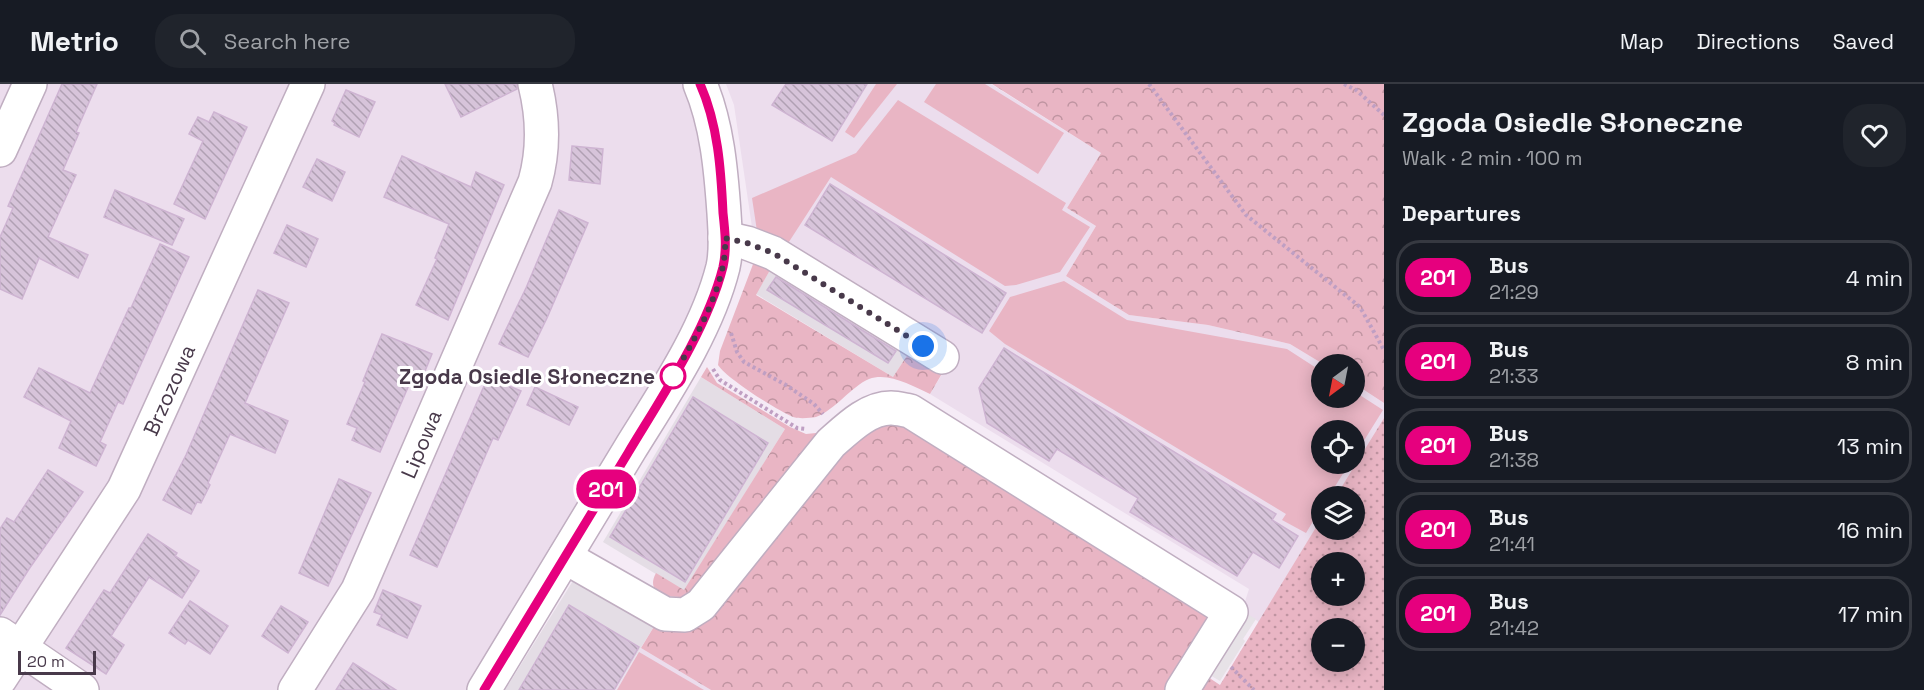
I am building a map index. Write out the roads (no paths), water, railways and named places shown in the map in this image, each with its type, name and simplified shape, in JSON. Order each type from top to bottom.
[{"type":"street","points":[[0,150],[30,84]]},
{"type":"street","name":"Brzozowa","points":[[0,680],[10,642],[124,489],[308,84]]},
{"type":"street","name":"Lipowa","points":[[295,690],[358,590],[536,182],[540,166],[542,125],[541,106],[535,84]]},
{"type":"street","points":[[484,690],[685,354],[701,325],[723,267],[725,238],[717,145],[707,100],[700,84]]},
{"type":"street","points":[[725,238],[773,253],[942,357]]},
{"type":"street","points":[[565,557],[665,614],[685,615],[700,605],[831,443],[851,425],[873,412],[890,408],[910,411],[1231,612],[1182,690]]},
{"type":"street","points":[[10,642],[82,690]]},
{"type":"place","name":"Zgoda Osiedle Słoneczne","points":[[673,376]]}]
